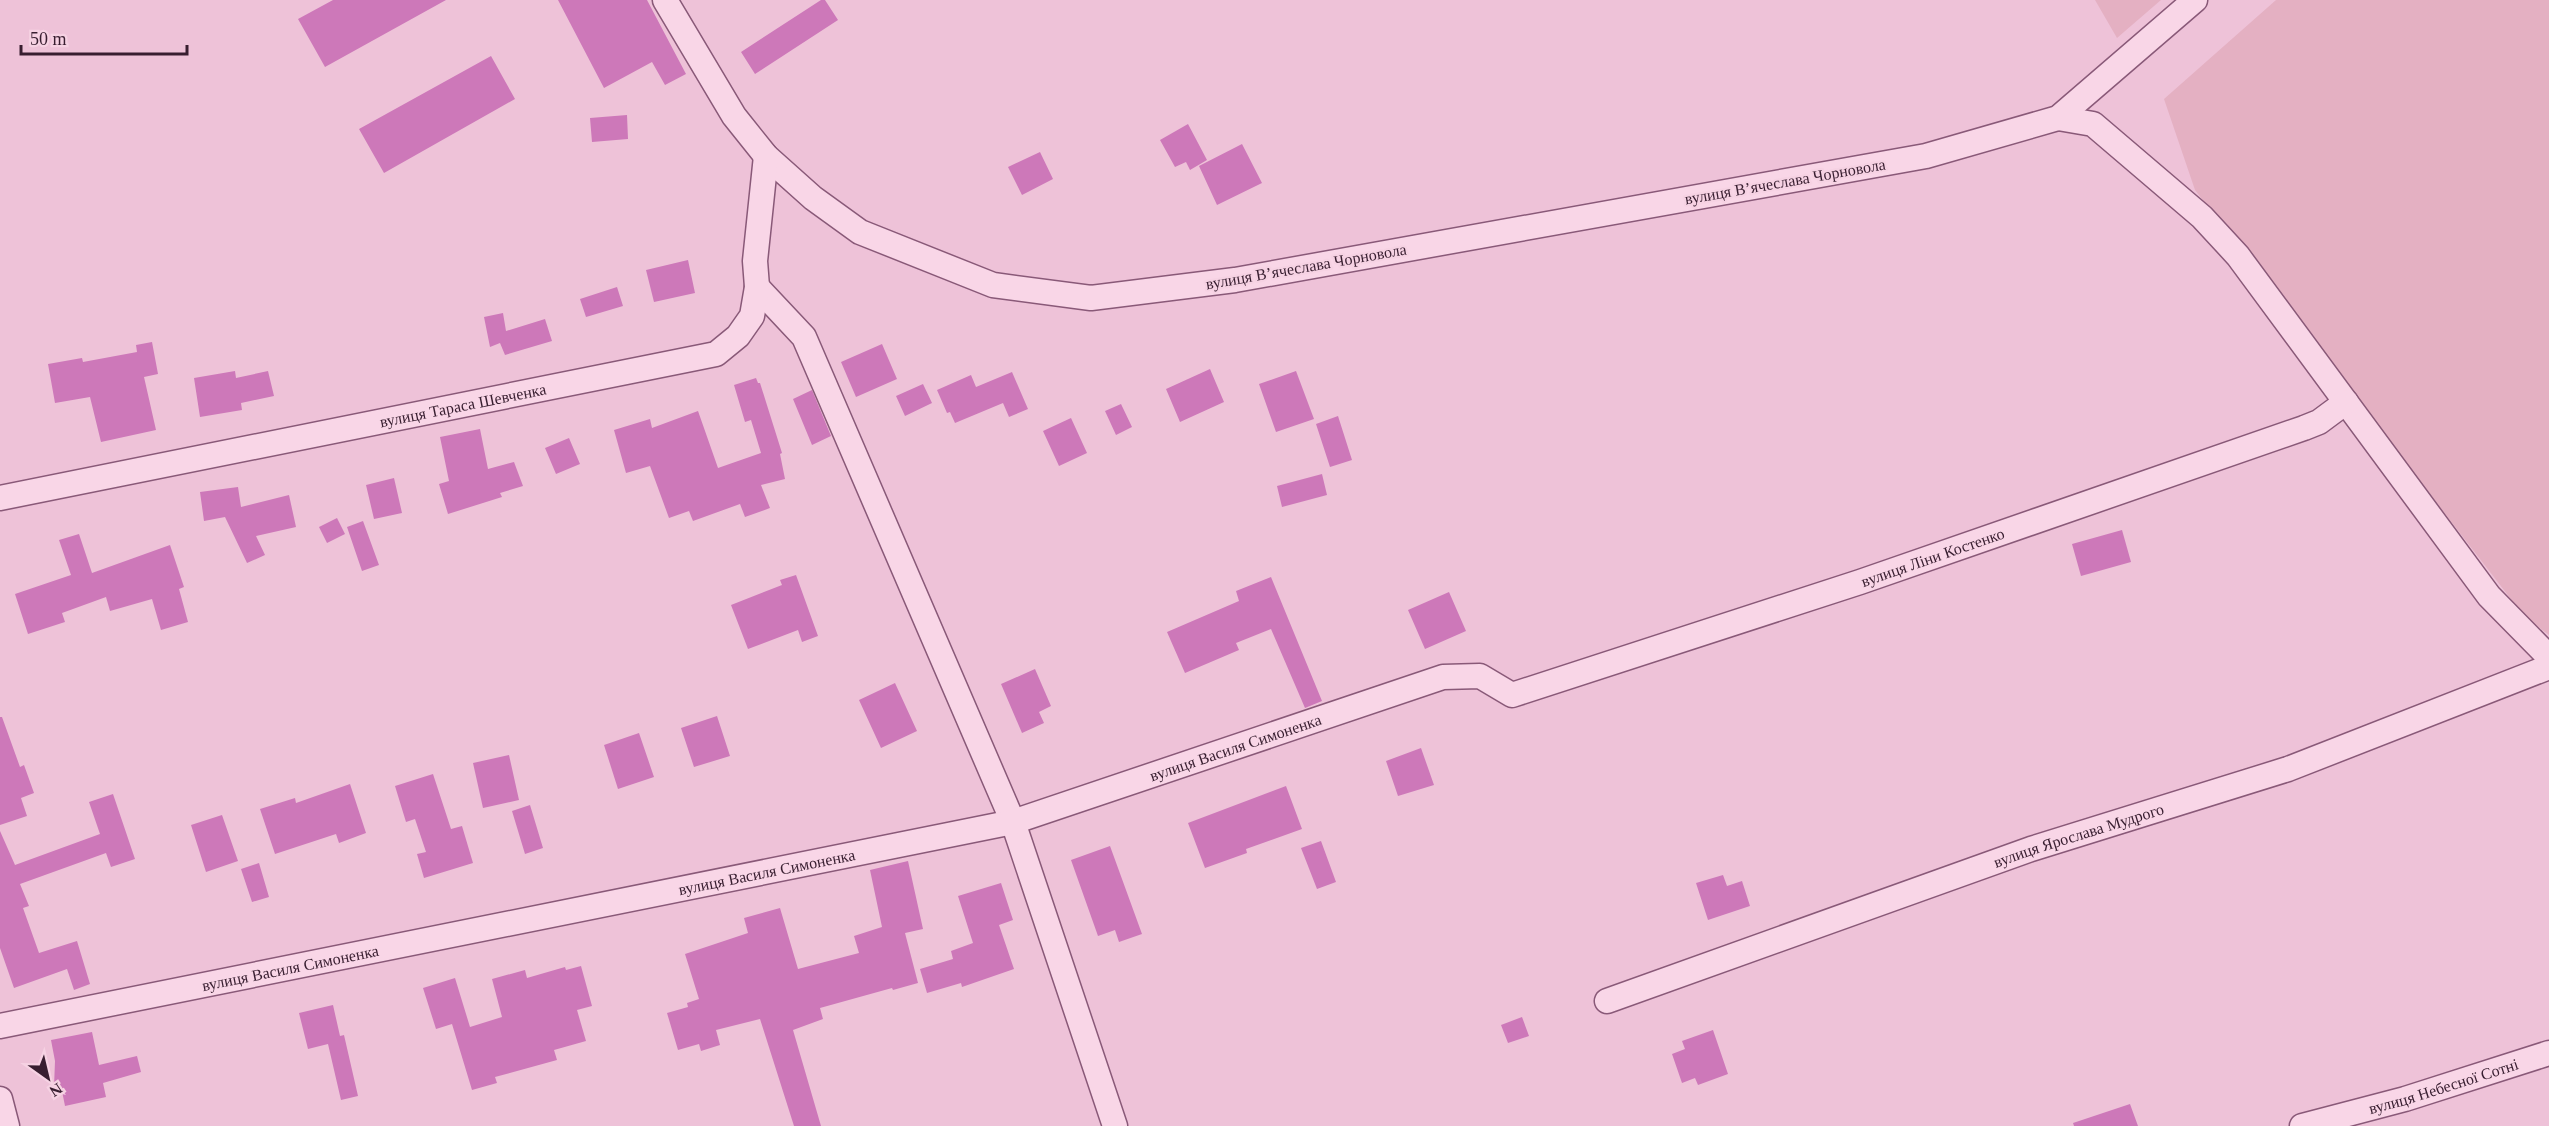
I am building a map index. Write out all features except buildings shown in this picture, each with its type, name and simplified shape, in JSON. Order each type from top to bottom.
[{"type":"street","name":"вулиця Вʼячеслава Чорновола","points":[[666,0],[734,116],[766,156],[813,198],[860,232],[993,285],[1091,298],[1235,280],[1926,156],[2058,118]]},
{"type":"street","points":[[2058,118],[2195,0]]},
{"type":"street","points":[[2058,118],[2093,123],[2202,216],[2238,256],[2489,596],[2549,657]]},
{"type":"street","name":"вулиця Тараса Шевченка","points":[[0,498],[716,354],[738,336],[752,316],[757,287],[755,261],[766,156]]},
{"type":"street","points":[[757,287],[804,337],[1013,822],[1115,1126]]},
{"type":"street","name":"вулиця Ліни Костенко","points":[[1512,695],[1860,582],[2282,435],[2319,422],[2346,402]]},
{"type":"street","name":"вулиця Ярослава Мудрого","points":[[1607,1001],[2031,849],[2288,769],[2549,667]]},
{"type":"street","name":"вулиця Василя Симоненка","points":[[0,1026],[1013,822],[1443,677],[1480,676],[1496,683],[1512,695]]},
{"type":"street","name":"вулиця Небесної Сотні","points":[[2302,1126],[2405,1099],[2549,1053]]},
{"type":"street","points":[[0,1099],[7,1126]]},
{"type":"shaded area","points":[[2095,0],[2161,0],[2117,38]]},
{"type":"shaded area","points":[[2276,0],[2549,0],[2549,635],[2524,616],[2195,190],[2164,99]]}]
